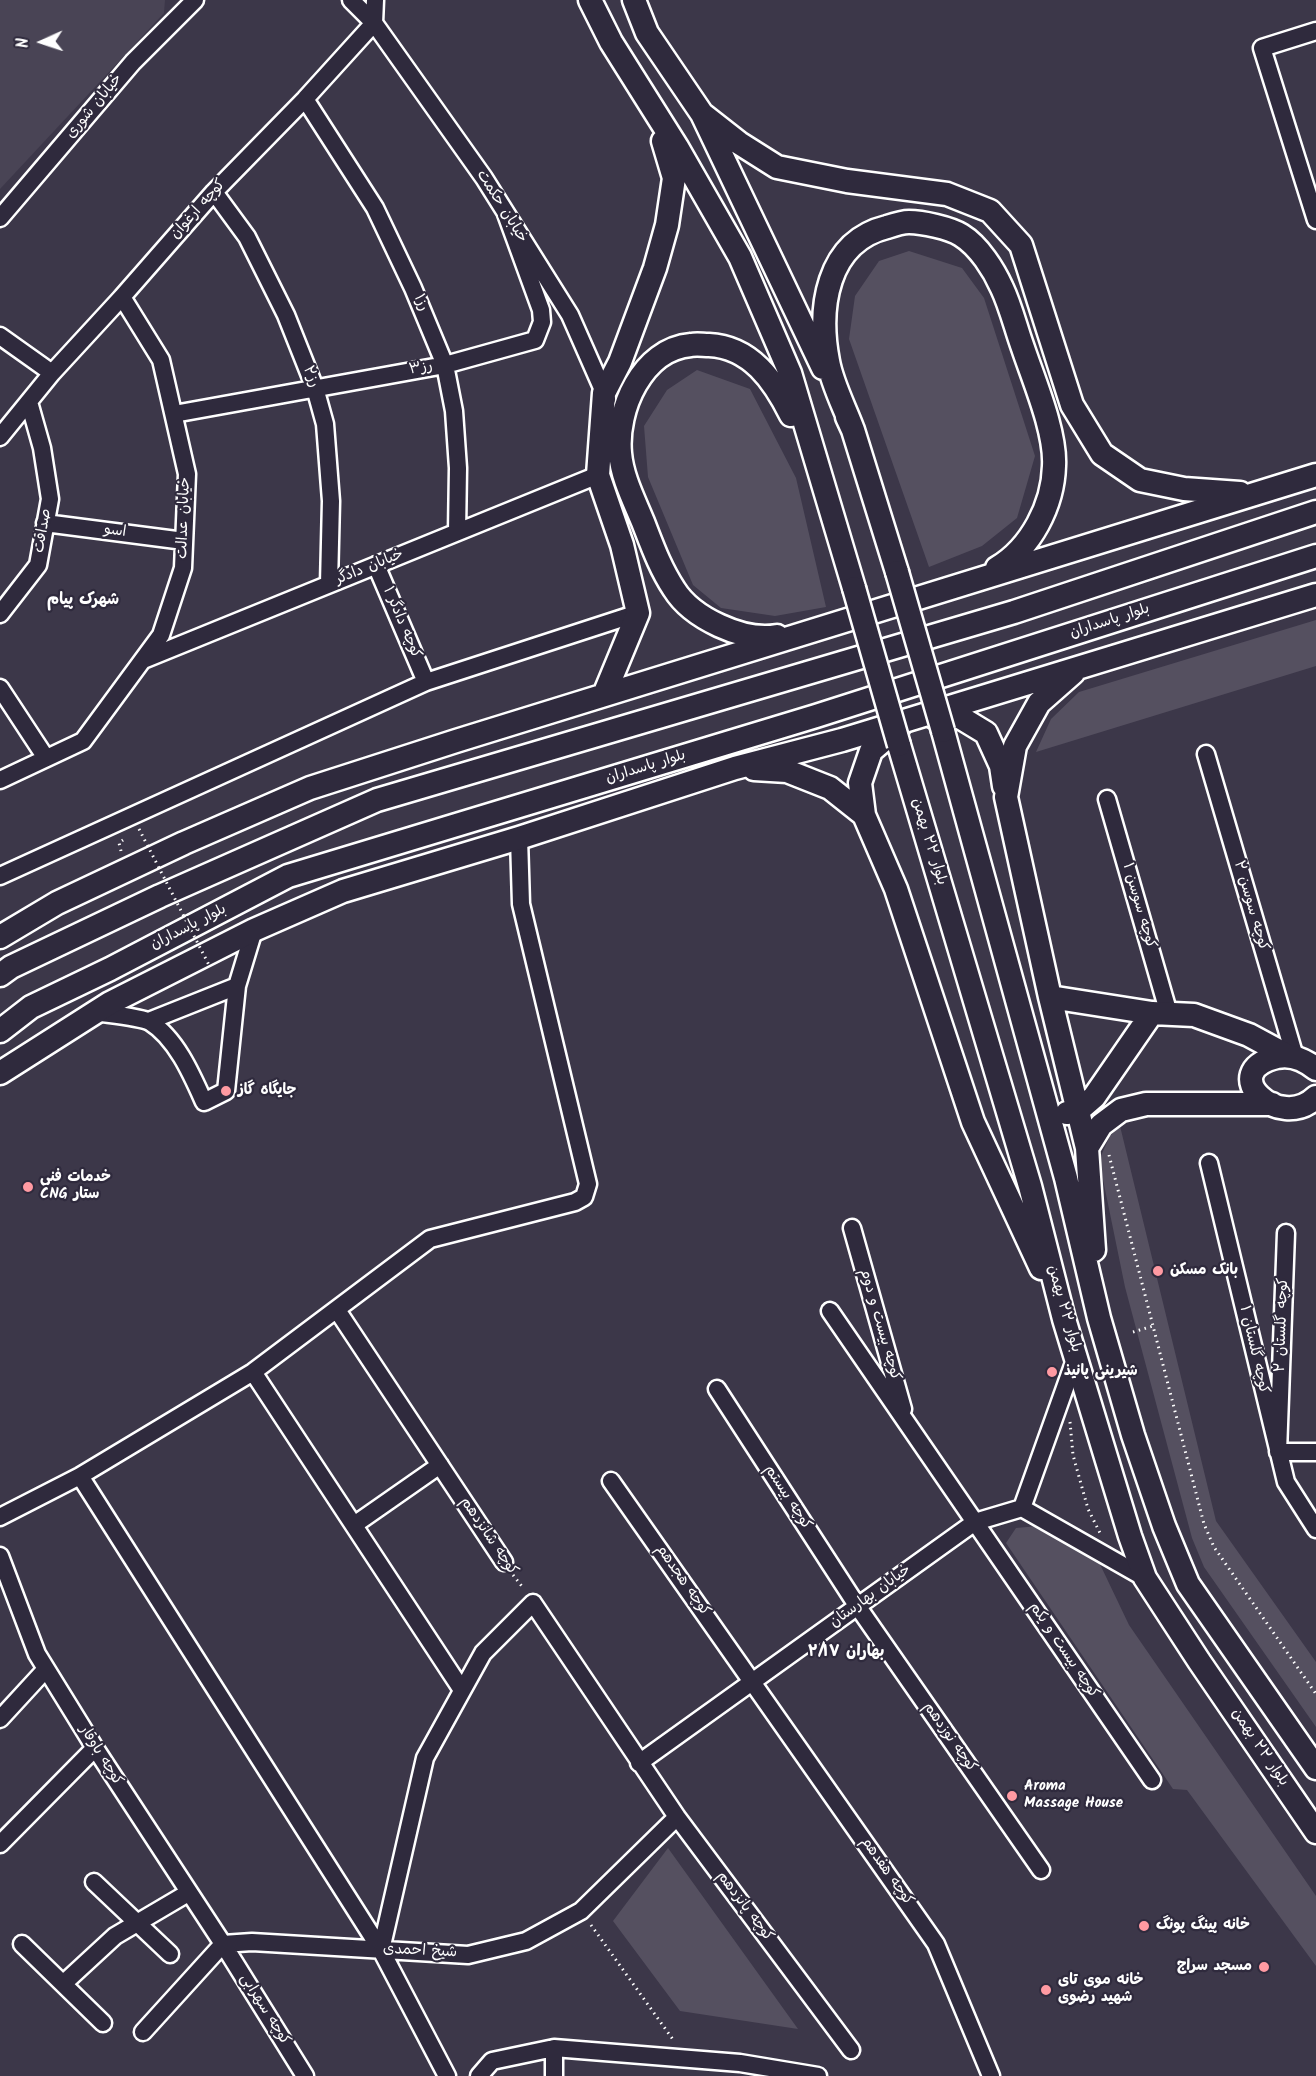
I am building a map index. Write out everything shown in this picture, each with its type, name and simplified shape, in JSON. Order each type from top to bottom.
[{"type":"main road","points":[[591,0],[611,42],[740,257],[790,373],[821,479]]},
{"type":"main road","points":[[634,0],[647,33],[702,114],[853,429]]},
{"type":"main road","points":[[604,695],[638,613],[622,545],[598,475],[604,393],[624,351],[655,268],[667,225],[674,178],[654,111]]},
{"type":"main road","points":[[702,114],[739,143],[777,167],[847,182],[947,194],[990,210],[1022,245],[1072,405],[1102,454],[1140,480],[1184,489],[1257,494]]},
{"type":"main road","points":[[975,580],[1010,560],[1027,541],[1042,517],[1052,488],[1055,464],[1048,422],[1002,288],[983,256],[961,235],[933,226],[907,222],[880,229],[861,238],[841,259],[828,286],[823,317],[828,363],[853,429],[943,730],[1066,1178],[1099,1318],[1133,1435],[1157,1506],[1188,1584],[1316,1768]]},
{"type":"main road","points":[[811,631],[767,638],[739,633],[714,623],[693,609],[675,591],[657,558],[626,477],[620,453],[621,421],[630,394],[653,362],[689,345],[715,346],[738,351],[757,364],[779,390],[821,479]]},
{"type":"main road","points":[[5,938],[57,903],[184,843],[310,788],[1316,475]]},
{"type":"main road","name":"بلوار ۲۲ بهمن","points":[[821,479],[1030,1186],[1064,1319],[1145,1578],[1316,1832]]},
{"type":"main road","points":[[0,975],[11,967],[160,896],[378,800],[1014,612],[1316,512]]},
{"type":"main road","name":"بلوار پاسداران","points":[[0,1031],[30,1007],[110,969],[288,876],[816,716],[1316,556]]},
{"type":"main road","points":[[0,1073],[110,1003],[254,930],[343,891],[519,838],[735,768],[842,740],[1316,595]]},
{"type":"main road","points":[[1006,797],[1015,746],[1029,720],[1039,703],[1079,668]]},
{"type":"main road","points":[[1064,1319],[973,1122],[896,889],[864,815],[860,783],[871,751],[896,728],[925,717],[958,716],[986,734],[1001,766],[1050,997],[1079,1110],[1098,1150]]},
{"type":"main road","points":[[735,768],[787,771],[830,788],[864,815]]},
{"type":"main road","points":[[310,788],[378,800]]},
{"type":"main road","points":[[1050,997],[1160,1013],[1194,1015],[1249,1035],[1305,1062]]},
{"type":"main road","points":[[1045,1106],[1062,1114],[1079,1110],[1094,1097],[1160,1013]]},
{"type":"main road","points":[[1305,1062],[1268,1060],[1254,1071],[1252,1088],[1258,1096],[1285,1108],[1310,1103]]},
{"type":"main road","points":[[1099,1318],[1098,1150],[1101,1125],[1121,1110],[1146,1104],[1272,1104]]},
{"type":"street","name":"خیابان شوری","points":[[0,218],[133,62],[195,0]]},
{"type":"street","points":[[351,0],[374,23]]},
{"type":"street","points":[[374,23],[375,0]]},
{"type":"street","name":"کوچه ارغوان","points":[[0,437],[52,373],[214,192],[305,99],[374,23]]},
{"type":"street","name":"خیابان حکمت","points":[[374,23],[484,178],[570,315],[604,393],[621,421]]},
{"type":"street","points":[[1316,31],[1262,48],[1316,220]]},
{"type":"street","name":"رز۱","points":[[305,99],[375,208],[446,364],[455,422],[458,468],[457,532]]},
{"type":"street","name":"رز۲","points":[[214,192],[247,237],[286,315],[315,388],[325,424],[330,479],[329,584]]},
{"type":"street","name":"رز۳","points":[[174,414],[446,364],[535,340],[542,322],[541,310],[506,214]]},
{"type":"street","name":"خیابان عدالت","points":[[0,780],[82,741],[161,635],[183,568],[187,474],[174,414],[161,360],[122,297]]},
{"type":"street","points":[[0,336],[52,373]]},
{"type":"street","name":"صداقت","points":[[0,614],[38,566],[50,499],[42,448],[29,402]]},
{"type":"street","name":"خیابان دادگر","points":[[142,660],[598,475]]},
{"type":"street","name":"اسو","points":[[45,523],[184,541]]},
{"type":"street","name":"کوچه دادگر ۱","points":[[376,565],[426,682]]},
{"type":"street","points":[[0,876],[426,682],[638,613]]},
{"type":"street","points":[[0,688],[46,758]]},
{"type":"street","name":"کوچه سوسن ۲","points":[[1206,754],[1305,1062]]},
{"type":"street","name":"کوچه سوسن ۱","points":[[1107,799],[1160,1013]]},
{"type":"street","points":[[0,1516],[80,1476],[253,1372],[430,1239],[575,1202],[584,1197],[588,1184],[521,904],[519,838]]},
{"type":"street","points":[[95,1012],[149,1022],[168,1039],[186,1063],[204,1102],[225,1091],[237,986],[254,930]]},
{"type":"street","points":[[149,1022],[237,986]]},
{"type":"street","name":"کوچه گلستان ۱","points":[[1209,1163],[1286,1482],[1316,1529]]},
{"type":"street","name":"کوچه بیست و دوم","points":[[852,1228],[906,1422]]},
{"type":"street","name":"کوچه گلستان ۲","points":[[1278,1452],[1286,1233]]},
{"type":"street","name":"کوچه شانزدهم","points":[[337,1310],[504,1562]]},
{"type":"street","name":"کوچه بیست و دوم","points":[[830,1311],[975,1522]]},
{"type":"street","points":[[1076,1357],[1022,1508],[1145,1578]]},
{"type":"street","points":[[253,1372],[462,1690]]},
{"type":"street","name":"کوچه بیستم","points":[[717,1389],[858,1607]]},
{"type":"street","points":[[1278,1452],[1316,1452]]},
{"type":"street","points":[[354,1525],[440,1465]]},
{"type":"street","points":[[80,1476],[381,1950],[447,2076]]},
{"type":"street","name":"کوچه هجدهم","points":[[611,1481],[753,1682]]},
{"type":"street","name":"خیابان بهارستان","points":[[639,1763],[975,1522],[1022,1508]]},
{"type":"street","name":"کوچه بیست و یکم","points":[[975,1522],[1152,1780]]},
{"type":"street","name":"کوچه باوقار","points":[[0,1556],[37,1653],[46,1669],[94,1748],[223,1944]]},
{"type":"street","points":[[381,1950],[424,1758],[483,1653],[533,1603],[639,1763]]},
{"type":"street","name":"کوچه نوزدهم","points":[[858,1607],[1041,1870]]},
{"type":"street","points":[[0,1719],[46,1669]]},
{"type":"street","name":"کوچه هفدهم","points":[[753,1682],[936,1944],[991,2076]]},
{"type":"street","points":[[0,1844],[94,1748]]},
{"type":"street","name":"کوچه پانزدهم","points":[[639,1763],[850,2050]]},
{"type":"street","name":"شیخ احمدی","points":[[223,1944],[252,1942],[468,1955],[526,1941],[581,1911],[677,1817]]},
{"type":"street","points":[[94,1882],[170,1954]]},
{"type":"street","points":[[63,1984],[115,1936],[188,1893]]},
{"type":"street","points":[[22,1944],[104,2023]]},
{"type":"street","points":[[143,2031],[223,1944]]},
{"type":"street","name":"کوچه سهرابی","points":[[223,1944],[305,2076]]},
{"type":"street","points":[[554,2048],[554,2076]]},
{"type":"street","points":[[479,2076],[492,2061],[554,2048],[687,2060],[740,2070],[818,2076]]},
{"type":"path","points":[[140,829],[210,967]]},
{"type":"path","points":[[1098,1150],[1153,1326],[1204,1524],[1211,1540],[1250,1601],[1316,1694]]},
{"type":"path","points":[[1133,1332],[1153,1326]]},
{"type":"path","points":[[1068,1416],[1073,1455],[1088,1509],[1103,1539]]},
{"type":"path","name":"کوچه شانزدهم","points":[[504,1562],[533,1603]]},
{"type":"path","points":[[581,1911],[687,2060]]},
{"type":"shaded area","points":[[0,0],[165,0],[164,13],[0,189]]},
{"type":"shaded area","points":[[909,251],[962,268],[984,298],[1035,456],[1017,518],[982,546],[929,567],[849,339],[855,296],[879,261]]},
{"type":"shaded area","points":[[697,370],[750,389],[796,478],[826,607],[775,616],[721,608],[693,585],[648,477],[644,426],[667,390]]},
{"type":"shaded area","points":[[1316,620],[1316,666],[1036,752],[1051,719],[1079,692]]},
{"type":"shaded area","points":[[1120,1126],[1216,1521],[1316,1662],[1316,1727],[1204,1567],[1192,1538],[1125,1287],[1099,1160],[1110,1136]]},
{"type":"shaded area","points":[[1038,1526],[1097,1558],[1129,1625],[1316,1896],[1316,1966],[1187,1790],[1173,1789],[1006,1543],[1016,1528]]},
{"type":"shaded area","points":[[668,1848],[798,2029],[680,2011],[613,1921]]},
{"type":"place","name":"جایگاه گاز","points":[[226,1091]]},
{"type":"place","name":"خدمات فنی‌ CNG ستار","points":[[28,1187]]},
{"type":"place","name":"بانک مسکن","points":[[1158,1271]]},
{"type":"place","name":"شیرینی پانیذ","points":[[1052,1372]]},
{"type":"place","name":"Aroma Massage House","points":[[1012,1796]]},
{"type":"place","name":"خانه پینگ پونگ","points":[[1144,1926]]},
{"type":"place","name":"مسجد سراج","points":[[1264,1967]]},
{"type":"place","name":"خانه موی تای شهید رضوی","points":[[1046,1990]]},
{"type":"district","name":"شهرک پیام","points":[[83,601]]},
{"type":"district","name":"۲/۱۷ بهاران","points":[[846,1653]]}]
